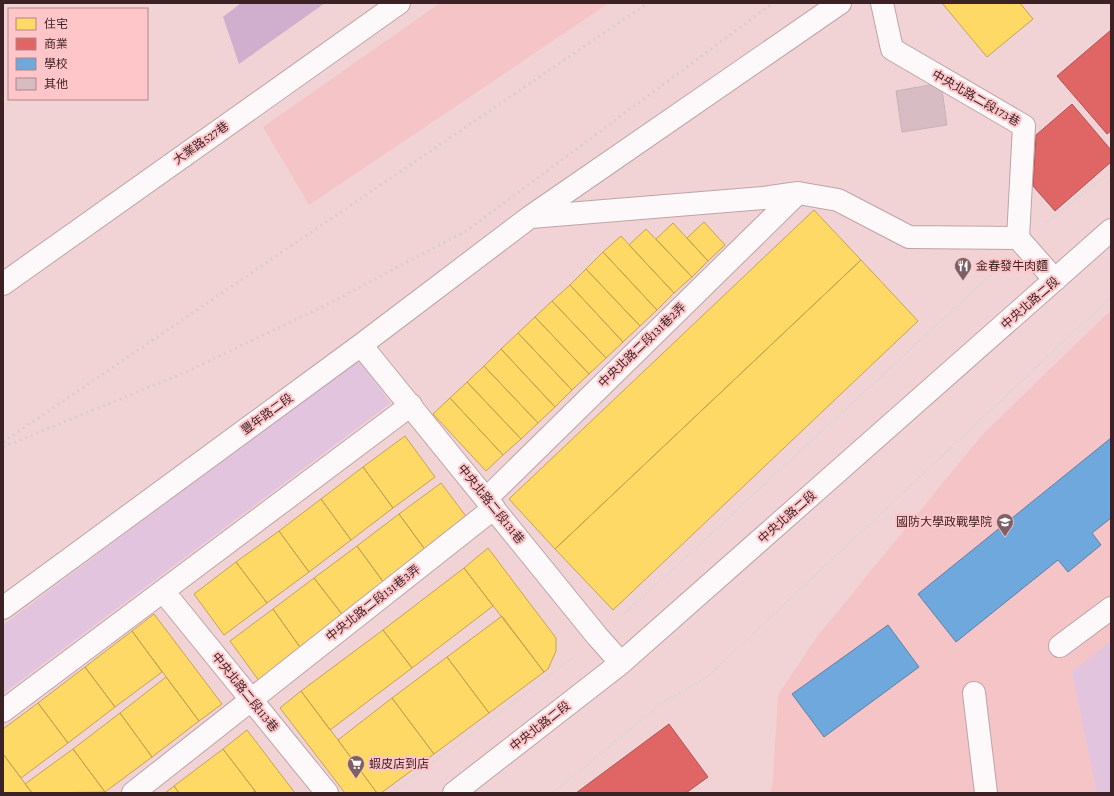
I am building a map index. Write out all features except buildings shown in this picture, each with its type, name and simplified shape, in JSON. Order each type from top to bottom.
[{"type":"street","name":"大業路527巷","points":[[3,284],[399,3]]},
{"type":"street","name":"豐年路二段","points":[[3,608],[361,345],[530,217],[840,3]]},
{"type":"street","name":"中央北路二段173巷","points":[[882,3],[892,49],[1024,126],[1018,238]]},
{"type":"street","points":[[530,217],[763,198],[798,193],[838,200],[909,237],[1018,238],[1055,280]]},
{"type":"street","name":"中央北路二段131巷2弄","points":[[490,503],[798,193]]},
{"type":"street","name":"中央北路二段","points":[[454,793],[477,786],[621,663],[1111,230]]},
{"type":"street","name":"中央北路二段131巷","points":[[361,345],[597,636],[621,663]]},
{"type":"street","points":[[3,711],[411,405]]},
{"type":"street","name":"中央北路二段131巷3弄","points":[[133,793],[251,699],[490,503]]},
{"type":"street","name":"中央北路二段113巷","points":[[163,591],[328,793]]},
{"type":"street","points":[[1060,646],[1111,608]]},
{"type":"street","points":[[974,693],[986,793]]},
{"type":"path","points":[[1047,223],[1111,172]]},
{"type":"path","points":[[622,616],[995,270]]},
{"type":"path","points":[[553,793],[662,703],[706,678],[1111,297]]},
{"type":"path","points":[[391,793],[574,657]]},
{"type":"shaded area","points":[[241,3],[325,3],[239,64],[223,17]]},
{"type":"shaded area","points":[[440,3],[609,3],[309,205],[263,127]]},
{"type":"shaded area","name":"國防大學政戰學院","points":[[1111,310],[1111,793],[771,793],[778,695],[816,638],[982,435]]},
{"type":"shaded area","points":[[358,359],[391,403],[3,694],[3,625]]},
{"type":"shaded area","points":[[1111,641],[1111,793],[1097,793],[1072,672]]},
{"type":"railway","points":[[3,442],[648,3]]},
{"type":"railway","points":[[3,447],[184,373],[324,306],[466,231],[773,3]]},
{"type":"place","name":"金春發牛肉麵","points":[[963,281]]},
{"type":"place","name":"國防大學政戰學院","points":[[1005,537]]},
{"type":"place","name":"蝦皮店到店","points":[[356,779]]}]
